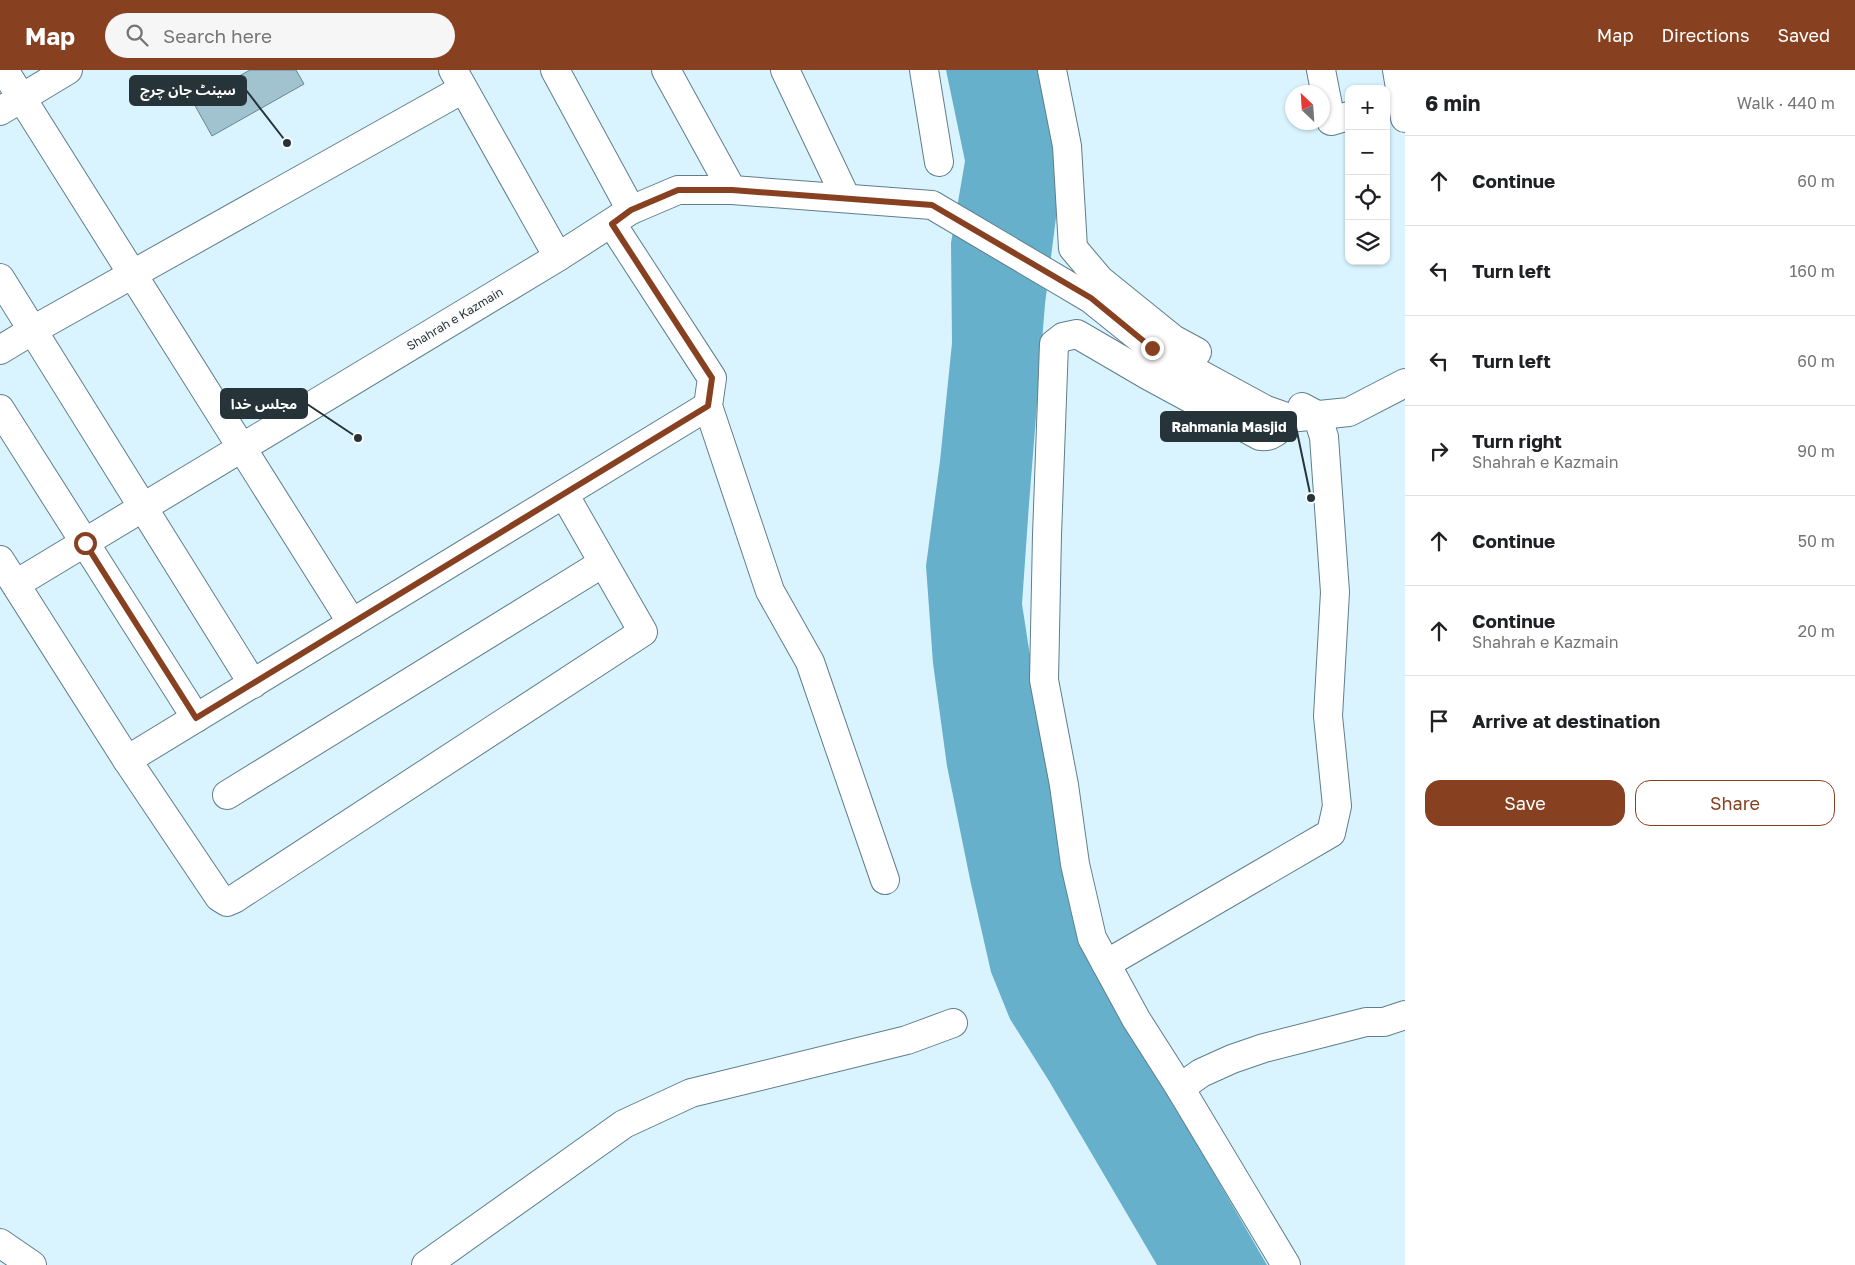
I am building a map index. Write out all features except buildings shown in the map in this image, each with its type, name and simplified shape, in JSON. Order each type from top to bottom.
[{"type":"street","points":[[4,70],[11,105],[132,274],[352,623]]},
{"type":"street","points":[[11,105],[68,70]]},
{"type":"street","points":[[555,70],[622,217],[712,378],[708,406],[770,590],[810,662],[884,880]]},
{"type":"street","points":[[666,70],[732,190]]},
{"type":"street","points":[[785,70],[846,198]]},
{"type":"street","points":[[924,70],[939,162]]},
{"type":"street","points":[[1052,70],[1067,146],[1073,248],[1100,280],[1173,339],[1317,415],[1324,437],[1335,592],[1328,716],[1337,806],[1331,833],[1106,964]]},
{"type":"street","points":[[1320,70],[1331,120],[1345,117]]},
{"type":"street","points":[[1397,70],[1398,109]]},
{"type":"street","points":[[0,350],[132,274],[458,79],[558,257]]},
{"type":"street","name":"Shahrah e Kazmain","points":[[16,584],[622,217],[678,190],[732,190],[932,205],[1091,298],[1152,348],[1266,410],[1289,418]]},
{"type":"street","points":[[0,278],[253,684]]},
{"type":"street","points":[[1286,1265],[1180,1088],[1136,1019],[1092,938],[1075,864],[1064,785],[1044,680],[1054,344],[1062,337],[1077,334],[1149,376],[1265,437],[1275,434],[1289,418],[1349,412],[1405,383]]},
{"type":"street","points":[[127,760],[708,406]]},
{"type":"street","points":[[0,409],[196,718]]},
{"type":"street","points":[[0,560],[127,760],[219,897],[227,902],[643,632],[564,494]]},
{"type":"street","points":[[227,795],[604,563]]},
{"type":"street","points":[[1180,1088],[1201,1073],[1232,1059],[1264,1048],[1366,1022],[1384,1022],[1405,1015]]},
{"type":"street","points":[[426,1265],[624,1124],[691,1092],[907,1040],[953,1023]]},
{"type":"street","points":[[0,1243],[32,1265]]},
{"type":"water","points":[[946,70],[1039,70],[1053,147],[1057,210],[1045,304],[1022,604],[1058,837],[1075,924],[1111,1003],[1194,1139],[1267,1265],[1157,1265],[1049,1081],[1010,1019],[991,972],[947,766],[933,663],[926,566],[940,461],[952,343],[951,243],[965,161]]},
{"type":"place","name":"سینٹ جان چرچ","points":[[287,143]]},
{"type":"place","name":"مجلس خدا","points":[[358,438]]},
{"type":"place","name":"Rahmania Masjid","points":[[1311,498]]},
{"type":"route","points":[[85,543],[196,718],[708,406],[712,378],[612,224],[631,210],[678,190],[732,190],[932,205],[1091,298],[1152,348]]}]
